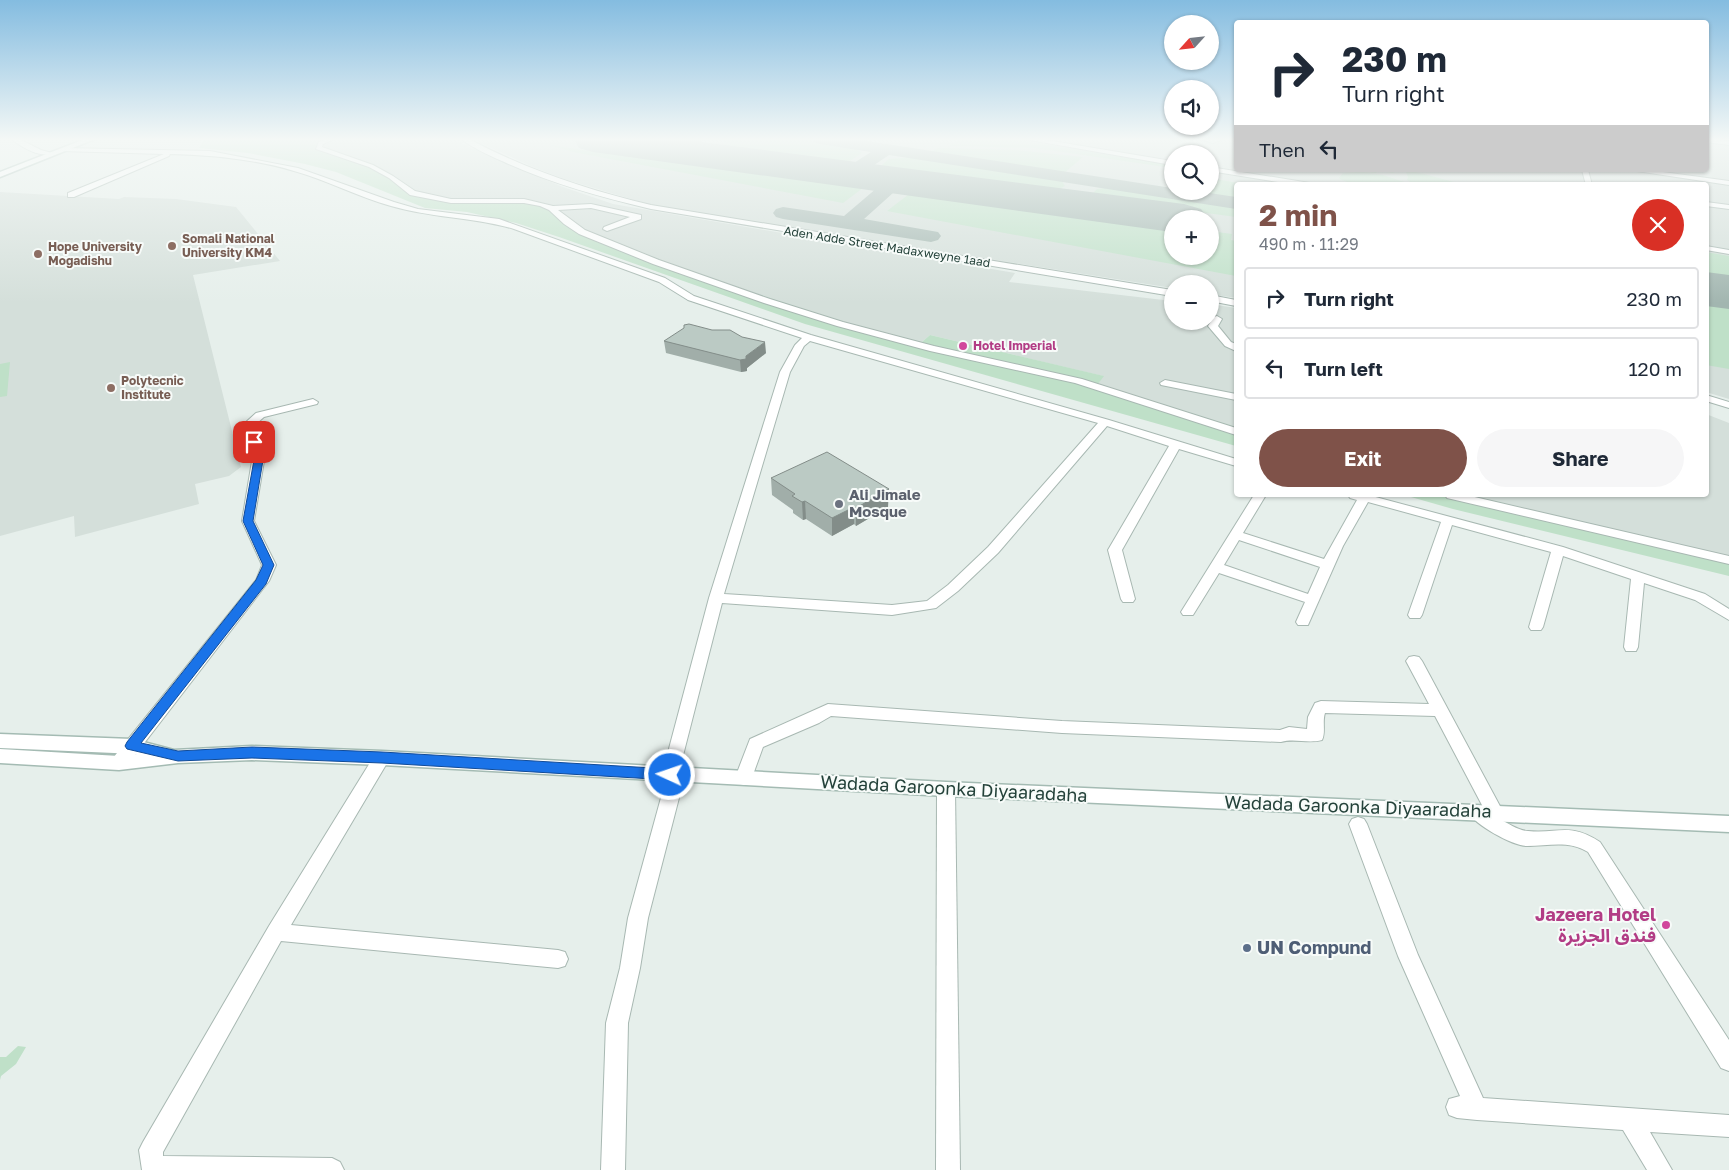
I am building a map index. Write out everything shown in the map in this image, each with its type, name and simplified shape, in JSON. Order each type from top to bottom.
[{"type":"main road","name":"Wadada Garoonka Diyaaradaha","points":[[0,741],[132,746],[178,756]]},
{"type":"main road","name":"Wadada Garoonka Diyaaradaha","points":[[0,756],[119,763],[178,756],[252,752],[382,758],[671,784],[744,778],[1729,824]]},
{"type":"street","points":[[361,194],[418,211],[496,221],[516,227],[662,280],[690,298],[808,337],[1105,422],[1234,462]]},
{"type":"street","points":[[416,194],[451,201],[524,201],[542,204],[552,208],[567,222],[582,232],[656,262],[767,301],[840,324],[932,349],[1078,381],[1234,431]]},
{"type":"street","name":"Aden Adde Street Madaxweyne 1aad","points":[[603,194],[633,203],[689,214],[1164,292]]},
{"type":"street","points":[[559,199],[572,206]]},
{"type":"street","points":[[1709,204],[1729,207]]},
{"type":"street","points":[[552,208],[591,206],[638,217],[607,229]]},
{"type":"street","points":[[1709,249],[1729,252]]},
{"type":"street","points":[[1219,300],[1234,303]]},
{"type":"street","points":[[1216,330],[1228,344],[1234,347]]},
{"type":"street","points":[[613,1170],[617,1024],[630,968],[638,918],[716,598],[786,372],[800,345],[808,337]]},
{"type":"street","points":[[1165,383],[1234,397]]},
{"type":"street","points":[[1709,399],[1729,405]]},
{"type":"street","points":[[119,763],[262,581],[269,565],[248,521],[258,460],[250,423],[260,415],[313,402]]},
{"type":"street","points":[[716,598],[892,610],[931,605],[954,588],[993,550],[1105,422]]},
{"type":"street","points":[[1128,599],[1116,550],[1175,445]]},
{"type":"street","points":[[1188,612],[1259,497]]},
{"type":"street","points":[[1303,622],[1359,497]]},
{"type":"street","points":[[1362,497],[1448,522],[1558,550],[1700,597],[1729,615]]},
{"type":"street","points":[[1459,497],[1729,560]]},
{"type":"street","points":[[1415,615],[1448,522]]},
{"type":"street","points":[[1235,535],[1328,565]]},
{"type":"street","points":[[1536,627],[1558,550]]},
{"type":"street","points":[[1216,567],[1312,600]]},
{"type":"street","points":[[1631,647],[1638,576]]},
{"type":"street","points":[[1414,661],[1439,710],[1489,822],[1526,839],[1562,836],[1583,840],[1594,847],[1729,1060]]},
{"type":"street","points":[[744,778],[756,743],[813,719],[828,710],[1062,728],[1280,736],[1289,733],[1316,736],[1314,720],[1316,712],[1321,707],[1439,710]]},
{"type":"street","points":[[332,1170],[153,1168],[151,1150],[276,932],[382,758]]},
{"type":"street","points":[[946,788],[948,1170]]},
{"type":"street","points":[[1358,824],[1467,1108],[1729,1126]]},
{"type":"street","points":[[276,932],[558,959]]},
{"type":"street","points":[[1630,1120],[1660,1170]]},
{"type":"shaded area","name":"Polytecnic Institute","points":[[0,194],[119,199],[124,197],[176,199],[236,207],[280,261],[193,275],[241,467],[229,476],[195,484],[199,504],[75,537],[74,516],[0,536]]},
{"type":"shaded area","points":[[425,194],[582,194],[613,204],[1015,273],[1009,282],[1164,300],[1164,330],[1219,330],[1219,305],[1234,308],[1234,426],[1098,384],[1103,376],[930,335],[922,342],[851,324],[673,267]]},
{"type":"shaded area","points":[[613,194],[1164,194],[1164,200],[1219,200],[1219,194],[1234,194],[1234,298],[1219,295],[1219,275],[1164,275],[1164,287],[651,205]]},
{"type":"shaded area","points":[[1709,194],[1729,194],[1729,399],[1709,393]]},
{"type":"shaded area","points":[[1709,415],[1729,423],[1729,557],[1478,497],[1709,497]]},
{"type":"green space","points":[[389,194],[425,194],[446,200],[520,200],[552,208],[575,227],[673,267],[851,324],[922,342],[930,335],[1104,376],[1098,384],[1234,426],[1234,445],[805,324],[516,223],[467,212],[425,208]]},
{"type":"green space","points":[[793,194],[856,194],[843,203]]},
{"type":"green space","points":[[910,194],[932,194],[1164,225],[1164,263],[887,211]]},
{"type":"green space","points":[[1094,194],[1156,194],[1164,195],[1164,200],[1197,200],[1234,206],[1234,217],[1219,215],[1219,210],[1185,210],[1104,199]]},
{"type":"green space","points":[[1219,194],[1234,194],[1234,199],[1219,196]]},
{"type":"green space","points":[[1219,232],[1232,234],[1231,240],[1234,241],[1234,276],[1177,265],[1219,265]]},
{"type":"green space","points":[[1709,253],[1729,256],[1729,281],[1709,278]]},
{"type":"green space","points":[[1709,299],[1729,302],[1729,369],[1709,366]]},
{"type":"green space","points":[[10,362],[7,396],[0,397],[0,364]]},
{"type":"green space","points":[[1411,497],[1478,497],[1729,557],[1729,576],[1453,509]]},
{"type":"green space","points":[[18,1046],[26,1047],[16,1064],[1,1076],[0,1080],[0,1057],[6,1057]]},
{"type":"building","points":[[689,324],[712,330],[730,330],[742,337],[765,342],[746,356],[746,359],[740,360],[664,341],[684,328],[684,325]]},
{"type":"building","points":[[827,452],[889,489],[856,508],[854,507],[832,518],[805,501],[802,502],[792,496],[795,494],[771,478]]},
{"type":"taxiway","points":[[859,225],[851,220],[881,194]]},
{"type":"taxiway","points":[[1175,194],[1234,203]]},
{"type":"taxiway","points":[[783,213],[859,225]]},
{"type":"taxiway","points":[[859,225],[931,236]]},
{"type":"runway","points":[[994,194],[1164,216]]},
{"type":"runway","points":[[1709,289],[1729,292]]},
{"type":"place","name":"Somali National University KM4","points":[[172,246]]},
{"type":"place","name":"Hope University Mogadishu","points":[[38,254]]},
{"type":"place","name":"Hotel Imperial","points":[[963,346]]},
{"type":"place","name":"Polytecnic Institute","points":[[111,388]]},
{"type":"place","name":"Ali Jimale Mosque","points":[[839,504]]},
{"type":"place","name":"Jazeera Hotel فندق الجزيرة","points":[[1666,925]]},
{"type":"place","name":"UN Compund","points":[[1247,948]]},
{"type":"route","points":[[254,442],[258,460],[248,521],[269,565],[262,581],[132,746],[178,756],[252,752],[670,775]]}]
